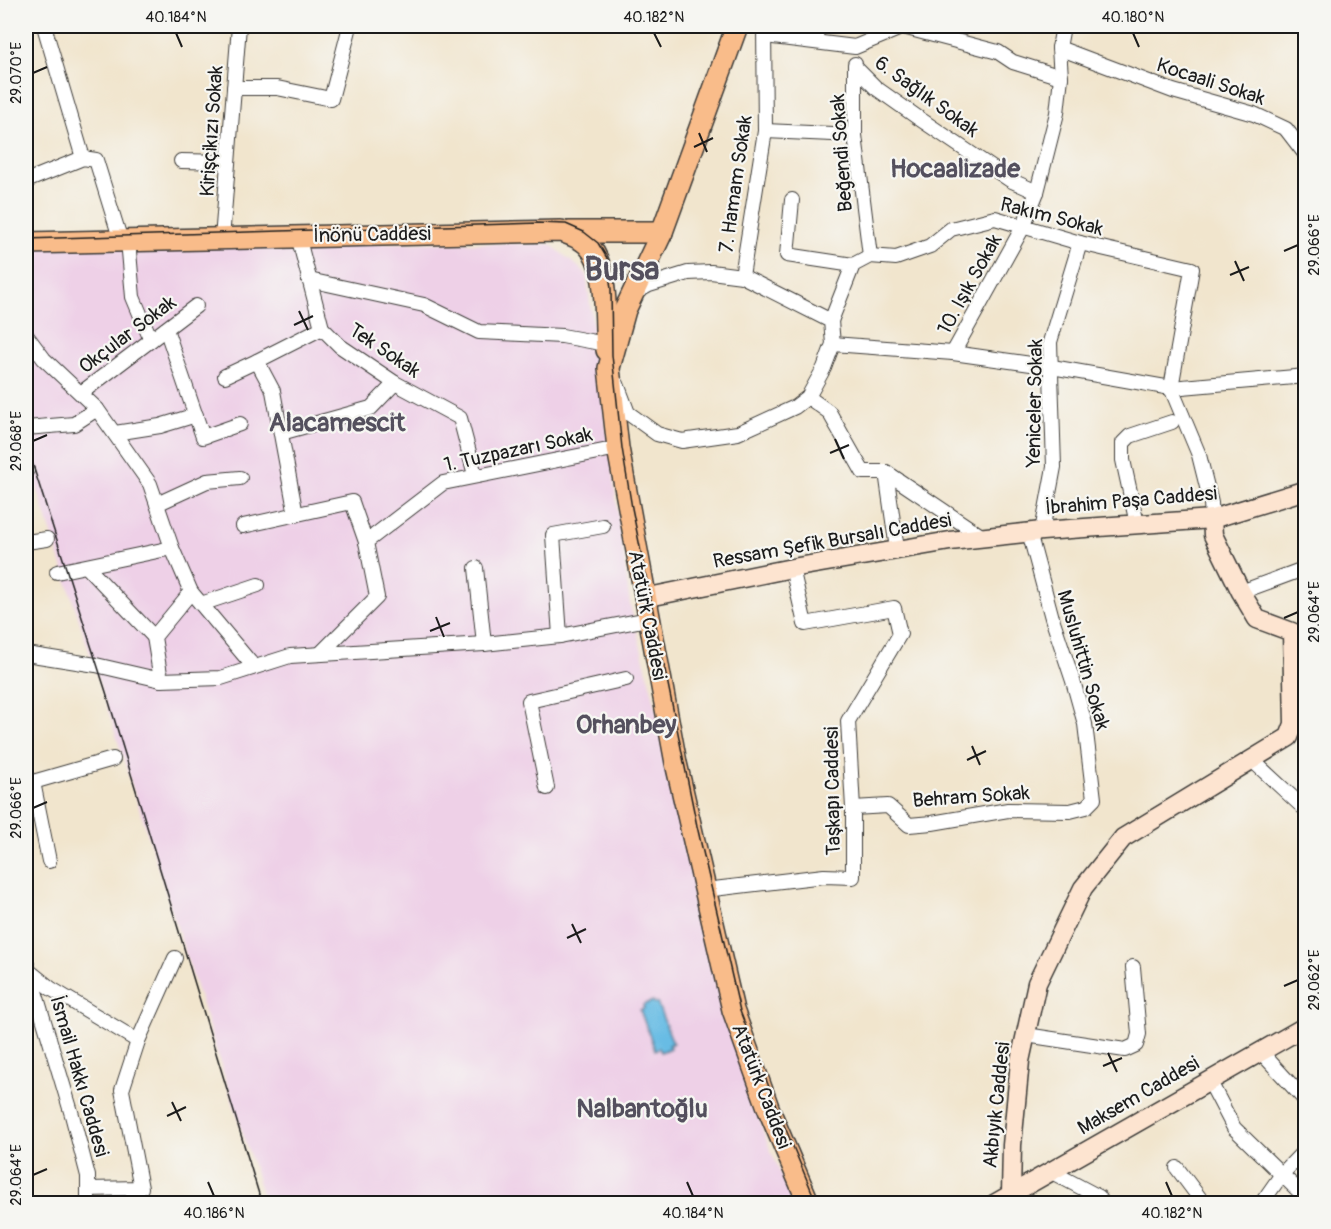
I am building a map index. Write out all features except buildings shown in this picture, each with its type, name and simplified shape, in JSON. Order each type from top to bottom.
[{"type":"main road","name":"Atatürk Caddesi","points":[[736,26],[662,232],[630,296],[609,368],[618,448],[648,619],[676,763],[733,1010],[769,1110],[809,1203]]},
{"type":"main road","points":[[561,231],[662,232]]},
{"type":"main road","name":"İnönü Caddesi","points":[[26,243],[561,231],[586,243],[598,262],[603,283],[609,368]]},
{"type":"street","points":[[44,26],[83,158]]},
{"type":"street","name":"Kirişçikızı Sokak","points":[[222,239],[239,26]]},
{"type":"street","points":[[234,88],[277,88],[331,99],[350,26]]},
{"type":"street","points":[[814,41],[819,26]]},
{"type":"street","name":"10. Işık Sokak","points":[[953,353],[1023,227],[1037,192],[1057,113],[1061,77],[1059,48],[1064,26]]},
{"type":"street","points":[[765,31],[855,47],[903,27],[915,28],[998,52],[1013,62],[1061,77]]},
{"type":"street","name":"7. Hamam Sokak","points":[[741,276],[765,130],[765,31]]},
{"type":"street","name":"Beğendi Sokak","points":[[855,47],[855,135],[870,256]]},
{"type":"street","name":"Kocaali Sokak","points":[[1059,48],[1173,91],[1254,114],[1286,129],[1305,155]]},
{"type":"street","name":"6. Sağlık Sokak","points":[[855,67],[876,88],[917,117],[1010,180],[1037,192]]},
{"type":"street","points":[[765,130],[855,135]]},
{"type":"street","points":[[26,181],[83,158],[96,159],[125,241],[133,297],[151,340]]},
{"type":"street","points":[[181,160],[228,162]]},
{"type":"street","points":[[792,200],[787,255],[854,265],[870,256]]},
{"type":"street","name":"Rakım Sokak","points":[[870,256],[896,258],[930,246],[951,229],[995,218],[1080,243],[1192,269],[1172,388]]},
{"type":"street","name":"Tek Sokak","points":[[298,236],[322,328],[340,346],[395,383],[460,418],[475,475]]},
{"type":"street","name":"Yeniceler Sokak","points":[[1036,531],[1054,467],[1050,342],[1080,243]]},
{"type":"street","points":[[609,368],[628,412],[657,434],[682,441],[738,433],[795,407],[808,397],[824,368],[833,344],[831,321],[854,265]]},
{"type":"street","points":[[630,296],[649,285],[688,273],[711,272],[741,276],[831,321]]},
{"type":"street","points":[[309,280],[424,305],[479,332],[562,336],[606,344]]},
{"type":"street","name":"Okçular Sokak","points":[[81,393],[196,306]]},
{"type":"street","points":[[225,376],[322,328]]},
{"type":"street","points":[[166,329],[203,437],[240,424]]},
{"type":"street","points":[[26,335],[44,359],[97,409],[150,484],[172,548],[191,592],[254,667]]},
{"type":"street","points":[[833,344],[953,353],[1172,388],[1305,376]]},
{"type":"street","points":[[257,361],[273,391],[296,515]]},
{"type":"street","points":[[280,433],[371,408],[395,383]]},
{"type":"street","points":[[1172,388],[1199,455],[1211,503],[1213,535],[1241,592],[1257,619],[1299,632],[1300,723]]},
{"type":"street","points":[[808,397],[830,412],[863,472],[886,472],[984,538]]},
{"type":"street","points":[[26,428],[74,424],[97,409]]},
{"type":"street","points":[[114,433],[160,426],[196,415]]},
{"type":"street","points":[[1137,524],[1123,460],[1123,443],[1130,436],[1172,422]]},
{"type":"street","name":"1. Tuzpazarı Sokak","points":[[366,542],[443,483],[618,448]]},
{"type":"street","points":[[886,472],[897,549]]},
{"type":"street","points":[[157,504],[207,481],[240,478]]},
{"type":"street","name":"İbrahim Paşa Caddesi","points":[[1036,531],[1212,519],[1305,490]]},
{"type":"street","points":[[243,526],[352,502],[366,542],[377,597],[320,654]]},
{"type":"street","points":[[560,636],[553,535],[603,526]]},
{"type":"street","name":"Ressam Şefik Bursalı Caddesi","points":[[644,598],[897,549],[1036,531]]},
{"type":"street","name":"Musluhittin Sokak","points":[[1036,531],[1052,618],[1085,724],[1094,799]]},
{"type":"street","points":[[26,542],[47,539]]},
{"type":"street","points":[[57,572],[172,548]]},
{"type":"street","points":[[87,567],[154,637],[161,681]]},
{"type":"street","points":[[476,568],[484,644]]},
{"type":"street","name":"Taşkapı Caddesi","points":[[705,890],[824,876],[853,877],[853,808],[848,721],[900,634],[894,608],[805,624],[792,568]]},
{"type":"street","points":[[1241,592],[1305,568]]},
{"type":"street","points":[[201,604],[258,585]]},
{"type":"street","points":[[154,637],[191,592]]},
{"type":"street","points":[[26,654],[84,662],[161,681],[221,678],[290,656],[484,644],[560,636],[648,619]]},
{"type":"street","points":[[547,788],[529,701],[626,679]]},
{"type":"street","name":"Akbıyık Caddesi","points":[[1012,1199],[1012,1144],[1020,1061],[1037,983],[1083,888],[1123,838],[1289,737],[1300,723]]},
{"type":"street","points":[[49,861],[29,783],[113,759]]},
{"type":"street","points":[[1252,760],[1305,810]]},
{"type":"street","name":"Behram Sokak","points":[[853,808],[888,806],[909,825],[1008,810],[1070,811],[1086,807],[1094,799]]},
{"type":"street","points":[[88,1189],[141,1188],[122,1090],[138,1041],[175,958]]},
{"type":"street","points":[[27,966],[50,988],[138,1041]]},
{"type":"street","name":"İsmail Hakkı Caddesi","points":[[27,966],[88,1176],[88,1203]]},
{"type":"street","points":[[1026,1035],[1125,1050],[1136,1045],[1138,1034],[1133,967]]},
{"type":"street","name":"Maksem Caddesi","points":[[994,1203],[1012,1199],[1050,1172],[1305,1026]]},
{"type":"street","points":[[1260,1051],[1305,1101]]},
{"type":"street","points":[[1209,1080],[1234,1128],[1305,1198]]},
{"type":"street","points":[[1261,1203],[1282,1173],[1305,1149]]},
{"type":"street","points":[[1177,1168],[1204,1203]]},
{"type":"street","points":[[1050,1172],[1099,1197],[1103,1203]]},
{"type":"shaded area","points":[[550,244],[586,273],[630,604],[763,1132],[793,1203],[265,1203],[26,453],[26,247]]},
{"type":"water","points":[[653,1001],[654,1004],[657,1003],[673,1043],[669,1045],[670,1048],[661,1052],[659,1048],[655,1050],[640,1010],[644,1008],[643,1005]]},
{"type":"tram line","points":[[26,239],[538,223],[566,224],[584,232],[598,243],[607,258],[611,289],[612,355],[622,448],[632,508],[697,826],[740,1011],[817,1204]]},
{"type":"tram line","points":[[26,444],[106,692],[262,1204]]},
{"type":"district","name":"Hocaalizade","points":[[955,168]]},
{"type":"district","name":"Bursa","points":[[622,269]]},
{"type":"district","name":"Alacamescit","points":[[337,422]]},
{"type":"district","name":"Orhanbey","points":[[626,724]]},
{"type":"district","name":"Nalbantoğlu","points":[[642,1108]]}]
